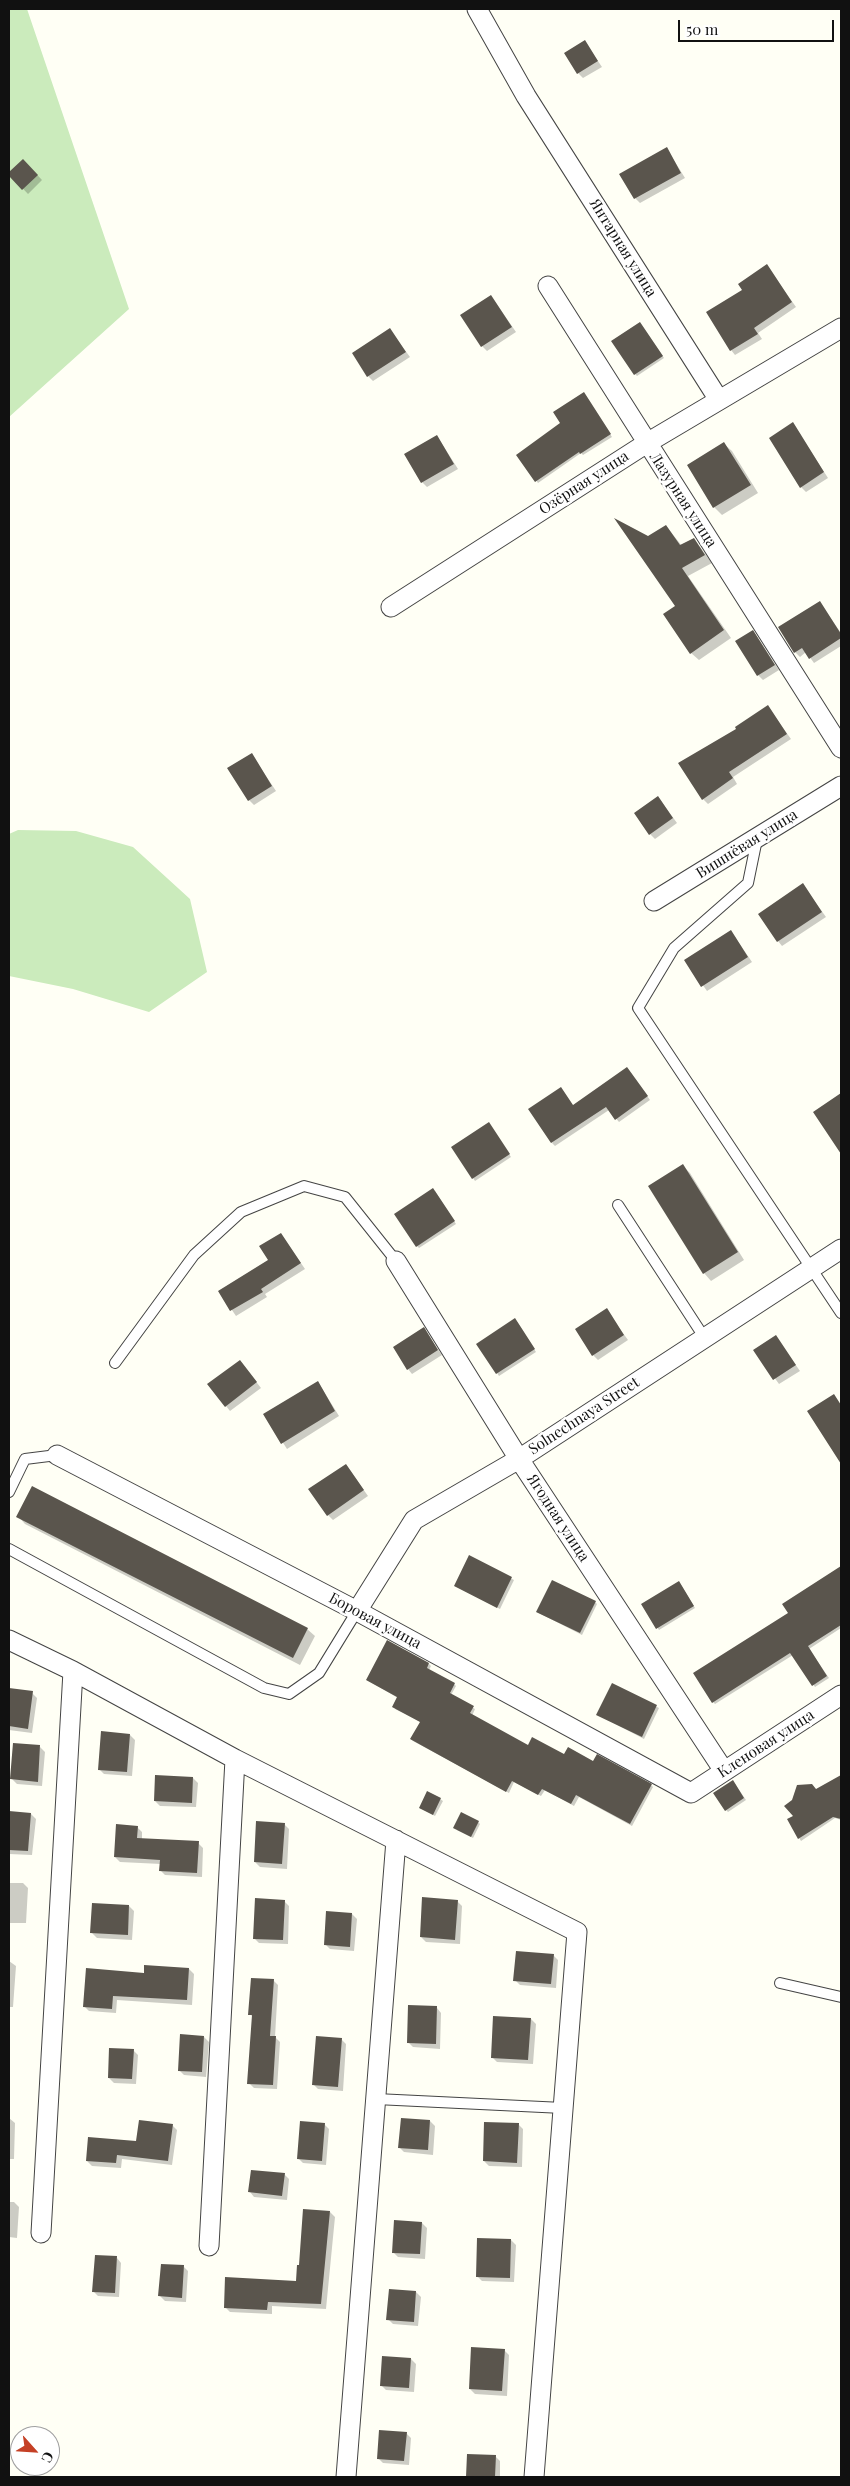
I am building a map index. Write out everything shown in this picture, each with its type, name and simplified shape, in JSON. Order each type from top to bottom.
[{"type":"street","name":"Янтарная улица","points":[[477,9],[526,96],[719,400]]},
{"type":"street","points":[[548,286],[647,443]]},
{"type":"street","name":"Лазурная улица","points":[[841,328],[647,443],[841,748]]},
{"type":"street","name":"Озёрная улица","points":[[391,607],[647,443]]},
{"type":"street","name":"Вишнёвая улица","points":[[654,901],[841,786]]},
{"type":"street","name":"Solnechnaya Street","points":[[358,1611],[414,1520],[519,1459],[841,1249]]},
{"type":"street","name":"Ягодная улица","points":[[396,1261],[519,1459],[724,1771]]},
{"type":"street","name":"Боровая улица","points":[[57,1455],[358,1611],[691,1793]]},
{"type":"street","points":[[9,1640],[73,1671],[235,1759],[578,1932],[534,2477]]},
{"type":"street","points":[[41,2233],[73,1671]]},
{"type":"street","name":"Кленовая улица","points":[[691,1793],[841,1695]]},
{"type":"street","points":[[209,2246],[235,1759]]},
{"type":"street","points":[[346,2477],[396,1840]]},
{"type":"lane","points":[[757,838],[748,882],[674,948],[638,1008],[841,1313]]},
{"type":"lane","points":[[115,1363],[194,1255],[242,1212],[304,1186],[346,1198],[396,1261]]},
{"type":"lane","points":[[618,1205],[704,1338]]},
{"type":"lane","points":[[9,1492],[25,1459],[57,1455]]},
{"type":"lane","points":[[9,1549],[264,1688],[289,1694],[319,1673],[358,1611]]},
{"type":"lane","points":[[780,1983],[841,1997]]},
{"type":"lane","points":[[376,2099],[563,2108]]},
{"type":"green space","points":[[9,9],[27,9],[129,309],[9,417]]},
{"type":"green space","points":[[18,830],[76,831],[133,847],[190,899],[207,972],[149,1012],[73,989],[9,976],[9,834]]},
{"type":"building","points":[[585,40],[598,61],[577,74],[564,53]]},
{"type":"building","points":[[667,147],[681,173],[634,199],[619,174]]},
{"type":"building","points":[[23,159],[38,175],[22,190],[9,176],[9,172]]},
{"type":"building","points":[[767,264],[792,302],[754,328],[758,334],[730,351],[706,312],[742,290],[738,284]]},
{"type":"building","points":[[491,295],[512,327],[481,347],[460,315]]},
{"type":"building","points":[[640,322],[663,356],[634,375],[611,341]]},
{"type":"building","points":[[390,328],[406,352],[367,377],[352,353]]},
{"type":"building","points":[[584,392],[611,434],[580,454],[579,452],[535,482],[516,455],[560,423],[553,412]]},
{"type":"building","points":[[793,422],[824,472],[800,488],[769,438]]},
{"type":"building","points":[[437,435],[454,464],[421,483],[404,454]]},
{"type":"building","points":[[724,442],[751,485],[713,508],[687,465]]},
{"type":"building","points":[[614,518],[648,536],[666,525],[680,545],[694,538],[705,555],[682,568],[724,630],[690,654],[663,614],[675,606]]},
{"type":"building","points":[[820,601],[841,634],[841,638],[809,659],[802,648],[794,653],[778,627]]},
{"type":"building","points":[[753,630],[775,665],[757,676],[735,641]]},
{"type":"building","points":[[768,705],[787,734],[729,772],[733,778],[702,800],[678,763],[736,729],[735,727]]},
{"type":"building","points":[[252,753],[272,786],[248,801],[227,768]]},
{"type":"building","points":[[658,796],[673,818],[649,835],[634,813]]},
{"type":"building","points":[[803,883],[822,912],[777,942],[758,914]]},
{"type":"building","points":[[731,930],[748,957],[701,987],[684,960]]},
{"type":"building","points":[[627,1067],[648,1096],[615,1120],[606,1107],[551,1143],[528,1109],[561,1087],[573,1105]]},
{"type":"building","points":[[841,1093],[841,1154],[813,1112]]},
{"type":"building","points":[[489,1122],[510,1154],[472,1179],[451,1147]]},
{"type":"building","points":[[683,1164],[738,1252],[703,1274],[648,1186]]},
{"type":"building","points":[[433,1188],[455,1221],[416,1247],[394,1214]]},
{"type":"building","points":[[281,1233],[301,1263],[261,1289],[263,1292],[230,1311],[218,1291],[268,1260],[259,1246]]},
{"type":"building","points":[[607,1308],[624,1335],[592,1356],[575,1329]]},
{"type":"building","points":[[515,1318],[535,1349],[496,1374],[476,1344]]},
{"type":"building","points":[[424,1327],[438,1350],[407,1370],[393,1347]]},
{"type":"building","points":[[776,1335],[796,1365],[773,1380],[753,1350]]},
{"type":"building","points":[[240,1360],[257,1382],[225,1407],[207,1384]]},
{"type":"building","points":[[318,1381],[335,1411],[281,1444],[263,1414]]},
{"type":"building","points":[[834,1394],[841,1405],[841,1464],[807,1411]]},
{"type":"building","points":[[346,1464],[364,1490],[327,1516],[308,1489]]},
{"type":"building","points":[[32,1486],[308,1628],[293,1658],[16,1517]]},
{"type":"building","points":[[469,1555],[512,1577],[497,1608],[454,1586]]},
{"type":"building","points":[[841,1566],[841,1625],[808,1646],[827,1676],[812,1686],[790,1653],[712,1703],[693,1673],[788,1613],[782,1604]]},
{"type":"building","points":[[552,1580],[596,1601],[580,1633],[536,1612]]},
{"type":"building","points":[[679,1581],[694,1606],[656,1629],[641,1604]]},
{"type":"building","points":[[387,1640],[429,1663],[427,1668],[455,1683],[450,1693],[474,1706],[470,1713],[528,1745],[532,1737],[564,1754],[568,1747],[593,1761],[597,1754],[652,1784],[630,1824],[576,1795],[571,1804],[542,1789],[538,1795],[512,1781],[506,1792],[410,1739],[420,1722],[392,1707],[397,1697],[366,1680]]},
{"type":"building","points":[[612,1683],[657,1705],[642,1737],[596,1715]]},
{"type":"building","points":[[9,1688],[33,1691],[28,1729],[9,1726]]},
{"type":"building","points":[[101,1731],[130,1734],[127,1772],[98,1770]]},
{"type":"building","points":[[13,1743],[40,1745],[38,1782],[10,1779]]},
{"type":"building","points":[[155,1775],[193,1777],[192,1803],[154,1801]]},
{"type":"building","points":[[841,1775],[841,1819],[833,1817],[798,1839],[787,1819],[793,1816],[784,1806],[792,1800],[797,1785],[812,1784],[816,1789]]},
{"type":"building","points":[[733,1780],[744,1798],[725,1811],[713,1793]]},
{"type":"building","points":[[427,1791],[441,1798],[433,1815],[419,1808]]},
{"type":"building","points":[[9,1811],[31,1813],[28,1851],[9,1850]]},
{"type":"building","points":[[461,1812],[479,1821],[471,1837],[453,1828]]},
{"type":"building","points":[[256,1821],[285,1823],[282,1864],[254,1862]]},
{"type":"building","points":[[116,1824],[138,1826],[137,1838],[199,1841],[197,1873],[159,1871],[160,1860],[114,1857]]},
{"type":"building","points":[[422,1897],[458,1900],[455,1940],[420,1937]]},
{"type":"building","points":[[255,1898],[285,1900],[283,1940],[253,1939]]},
{"type":"building","points":[[92,1903],[129,1905],[128,1935],[90,1933]]},
{"type":"building","points":[[326,1911],[352,1913],[350,1947],[324,1945]]},
{"type":"building","points":[[516,1951],[554,1954],[551,1984],[513,1981]]},
{"type":"building","points":[[144,1965],[189,1968],[187,2000],[113,1996],[112,2009],[83,2007],[86,1968],[144,1973]]},
{"type":"building","points":[[251,1978],[274,1979],[270,2036],[276,2036],[273,2085],[247,2084],[252,2015],[248,2015]]},
{"type":"building","points":[[408,2005],[437,2006],[436,2044],[407,2043]]},
{"type":"building","points":[[493,2016],[531,2018],[528,2060],[491,2058]]},
{"type":"building","points":[[180,2034],[204,2036],[202,2072],[178,2071]]},
{"type":"building","points":[[316,2036],[342,2038],[338,2087],[312,2085]]},
{"type":"building","points":[[109,2048],[134,2049],[132,2079],[108,2078]]},
{"type":"building","points":[[401,2118],[430,2120],[428,2150],[398,2148]]},
{"type":"building","points":[[139,2120],[173,2124],[168,2161],[117,2155],[116,2163],[86,2161],[88,2137],[136,2141]]},
{"type":"building","points":[[300,2121],[325,2123],[322,2161],[297,2159]]},
{"type":"building","points":[[484,2122],[519,2123],[517,2163],[483,2161]]},
{"type":"building","points":[[251,2170],[285,2173],[282,2196],[248,2192]]},
{"type":"building","points":[[303,2209],[330,2211],[321,2304],[268,2302],[267,2310],[224,2308],[225,2277],[296,2281]]},
{"type":"building","points":[[394,2220],[422,2222],[420,2254],[392,2253]]},
{"type":"building","points":[[477,2238],[511,2239],[510,2278],[476,2277]]},
{"type":"building","points":[[95,2255],[117,2256],[115,2293],[92,2292]]},
{"type":"building","points":[[161,2264],[184,2265],[182,2298],[158,2296]]},
{"type":"building","points":[[389,2289],[416,2291],[414,2322],[386,2320]]},
{"type":"building","points":[[471,2347],[505,2349],[502,2391],[469,2389]]},
{"type":"building","points":[[382,2356],[411,2358],[409,2388],[380,2386]]},
{"type":"building","points":[[379,2430],[407,2432],[404,2461],[377,2459]]},
{"type":"building","points":[[467,2454],[496,2455],[495,2477],[466,2477]]}]
